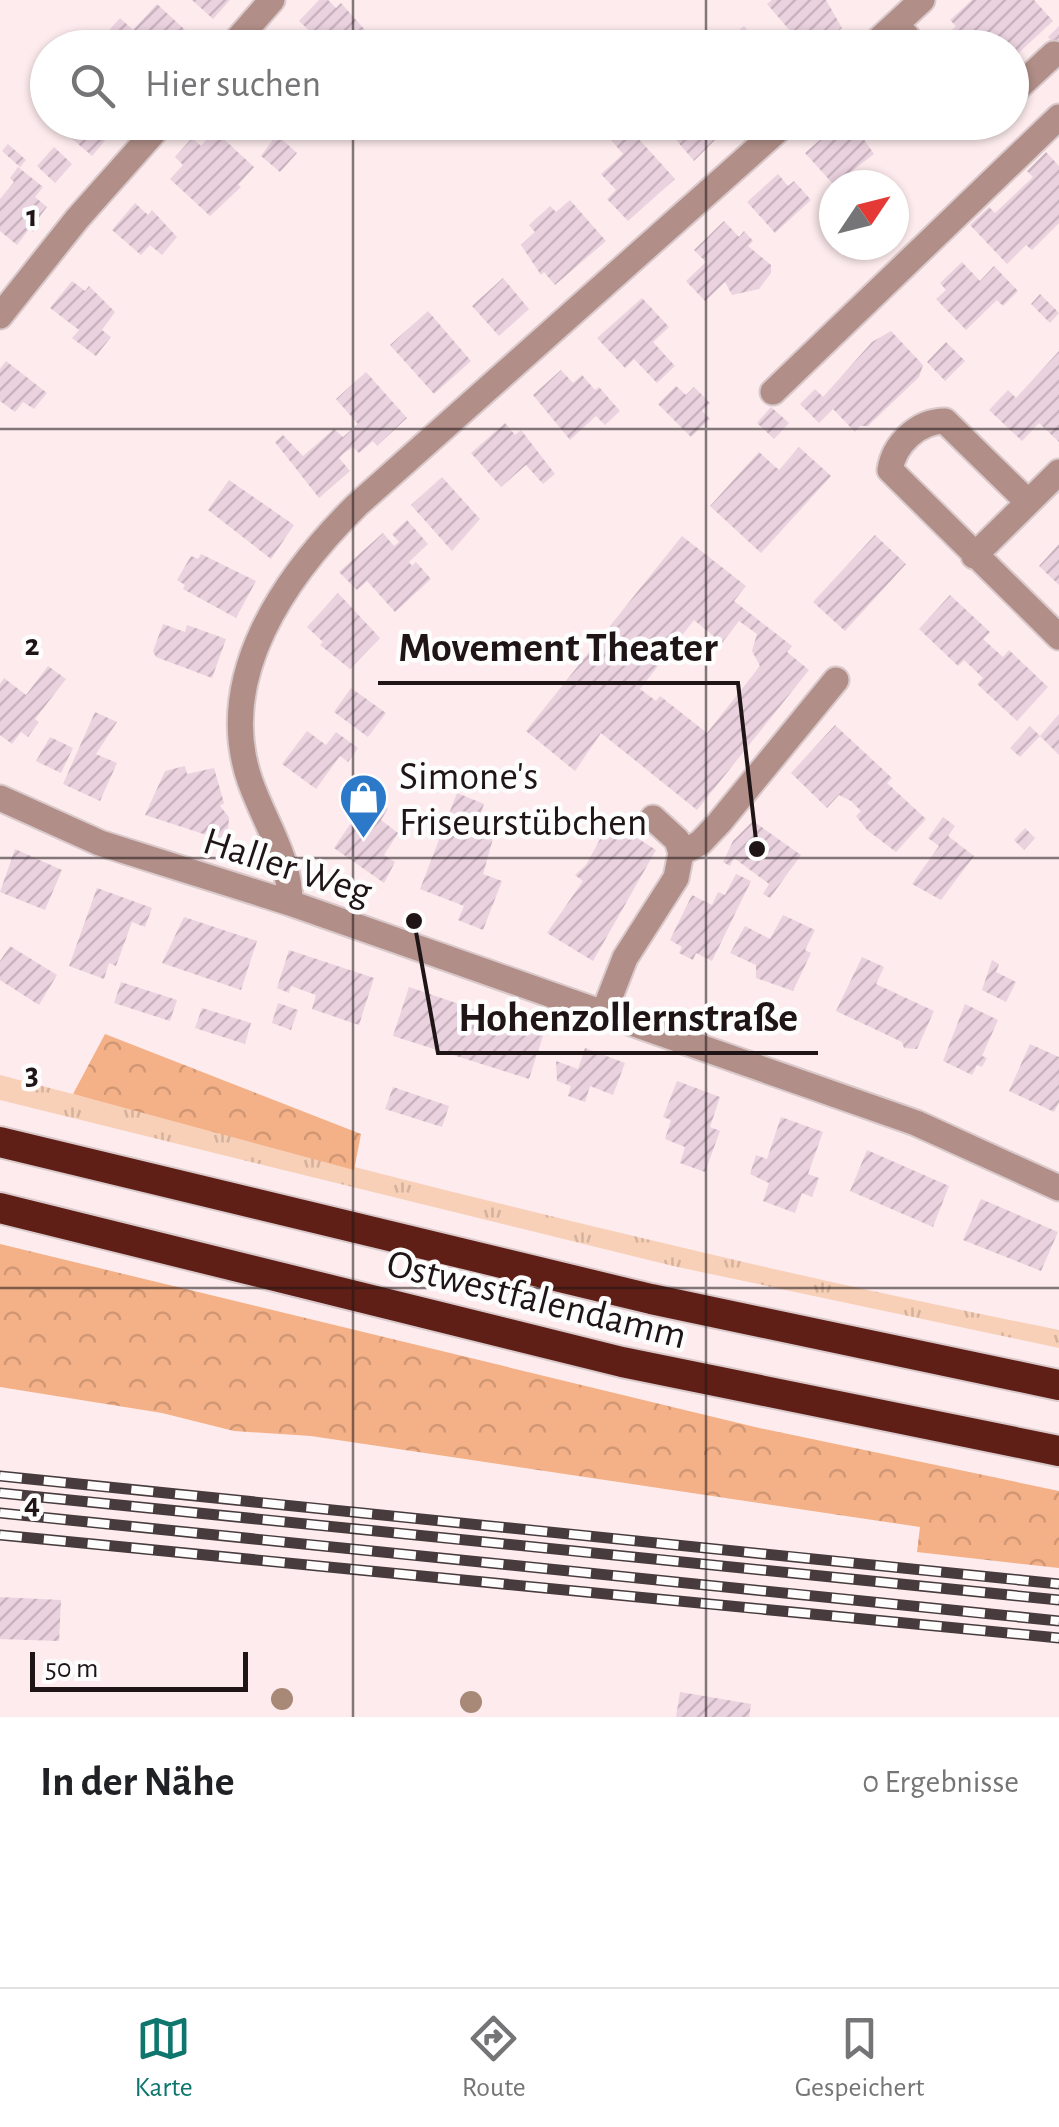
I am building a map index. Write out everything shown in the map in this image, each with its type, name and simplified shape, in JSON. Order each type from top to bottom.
[{"type":"highway","name":"Ostwestfalendamm","points":[[0,1142],[650,1299],[1059,1385]]},
{"type":"highway","name":"Ostwestfalendamm","points":[[0,1208],[622,1362],[1059,1451]]},
{"type":"street","points":[[246,30],[272,0]]},
{"type":"street","points":[[890,30],[922,0]]},
{"type":"street","points":[[896,24],[901,30]]},
{"type":"street","points":[[1029,77],[1054,54]]},
{"type":"street","points":[[773,392],[1059,117]]},
{"type":"street","points":[[0,316],[77,219],[147,140]]},
{"type":"street","points":[[290,904],[290,877],[248,774],[239,726],[247,665],[284,594],[326,535],[767,140]]},
{"type":"street","points":[[1028,502],[945,421],[921,426],[898,447],[890,470],[1059,637]]},
{"type":"street","points":[[974,556],[1059,472]]},
{"type":"street","points":[[681,852],[700,843],[720,823],[836,680]]},
{"type":"street","name":"Haller Weg","points":[[0,798],[100,843],[604,1012],[916,1124],[1059,1188]]},
{"type":"street","points":[[604,1012],[625,958],[676,878],[681,852],[669,830],[653,818]]},
{"type":"green space","points":[[105,1034],[361,1134],[354,1170],[73,1094]]},
{"type":"green space","points":[[0,1075],[660,1242],[1059,1330],[1059,1348],[673,1266],[0,1100]]},
{"type":"green space","points":[[0,1244],[755,1427],[1059,1491],[1059,1568],[917,1552],[920,1527],[311,1436],[234,1431],[162,1413],[0,1387]]},
{"type":"building","points":[[192,0],[230,0],[213,19]]},
{"type":"building","points":[[319,0],[328,0],[336,8],[341,3],[365,30],[309,30],[299,21]]},
{"type":"building","points":[[772,0],[826,0],[842,28],[789,30],[767,4]]},
{"type":"building","points":[[972,0],[1034,0],[1053,21],[1029,43],[1029,30],[952,30],[956,26],[950,20]]},
{"type":"building","points":[[157,4],[185,30],[133,30]]},
{"type":"building","points":[[120,18],[133,30],[109,30]]},
{"type":"building","points":[[1059,26],[1059,49],[1048,37]]},
{"type":"building","points":[[74,140],[106,140],[92,156]]},
{"type":"building","points":[[190,140],[201,146],[207,140],[225,140],[254,167],[238,185],[241,187],[210,216],[170,179],[183,165],[175,157]]},
{"type":"building","points":[[272,140],[283,140],[297,153],[280,172],[261,156]]},
{"type":"building","points":[[611,140],[640,140],[675,179],[628,221],[607,199],[616,190],[601,174],[623,154]]},
{"type":"building","points":[[676,140],[715,140],[694,161]]},
{"type":"building","points":[[820,140],[864,140],[874,154],[853,170],[820,170],[805,153]]},
{"type":"building","points":[[8,144],[26,160],[20,167],[2,151]]},
{"type":"building","points":[[54,147],[72,164],[55,183],[37,166]]},
{"type":"building","points":[[1046,152],[1059,166],[1059,223],[1032,250],[1026,245],[1007,264],[970,225],[989,207],[995,213],[1033,177],[1027,171]]},
{"type":"building","points":[[18,167],[43,187],[35,197],[47,207],[37,220],[40,224],[33,232],[29,229],[17,245],[0,231],[0,199],[14,182],[10,178]]},
{"type":"building","points":[[778,174],[788,186],[794,181],[811,200],[775,233],[747,202]]},
{"type":"building","points":[[570,200],[606,241],[555,285],[544,272],[541,275],[521,245],[535,232],[529,225],[550,206],[556,212]]},
{"type":"building","points":[[135,203],[148,215],[152,210],[177,237],[162,255],[150,245],[141,255],[112,230]]},
{"type":"building","points":[[724,221],[739,237],[744,231],[753,241],[748,246],[771,265],[771,273],[759,289],[732,295],[725,282],[705,301],[686,281],[706,262],[694,250]]},
{"type":"building","points":[[962,262],[980,281],[994,266],[1018,291],[1003,306],[997,300],[966,330],[936,299],[946,290],[940,283]]},
{"type":"building","points":[[503,278],[529,309],[499,336],[472,306]]},
{"type":"building","points":[[72,281],[85,291],[89,286],[115,312],[102,330],[111,337],[96,356],[72,338],[79,330],[50,308]]},
{"type":"building","points":[[1040,294],[1059,313],[1050,323],[1031,304]]},
{"type":"building","points":[[642,298],[669,327],[653,342],[675,366],[657,383],[634,359],[625,368],[597,338]]},
{"type":"building","points":[[428,311],[471,361],[434,394],[390,345]]},
{"type":"building","points":[[891,331],[923,365],[919,377],[868,426],[860,426],[855,432],[833,409],[819,423],[800,404],[815,389],[823,397],[872,342]]},
{"type":"building","points":[[946,342],[965,361],[945,381],[927,362]]},
{"type":"building","points":[[1059,351],[1059,442],[1039,423],[1022,441],[989,410],[1008,390],[1016,398]]},
{"type":"building","points":[[6,361],[47,393],[34,409],[23,402],[15,412],[0,401],[0,369]]},
{"type":"building","points":[[561,370],[573,383],[582,375],[620,411],[605,425],[596,416],[570,440],[533,395]]},
{"type":"building","points":[[366,372],[407,418],[377,446],[373,441],[359,453],[353,447],[344,453],[339,458],[350,471],[319,498],[275,442],[283,435],[303,456],[334,429],[343,437],[358,424],[336,399]]},
{"type":"building","points":[[676,386],[686,395],[694,387],[710,403],[702,411],[710,419],[691,437],[658,404]]},
{"type":"building","points":[[771,407],[789,423],[774,439],[757,423]]},
{"type":"building","points":[[505,423],[515,435],[521,430],[555,474],[543,484],[526,465],[501,487],[471,453]]},
{"type":"building","points":[[799,447],[831,476],[761,553],[710,506],[759,452],[779,470]]},
{"type":"building","points":[[442,477],[480,519],[452,551],[411,505]]},
{"type":"building","points":[[229,480],[294,525],[271,559],[208,510]]},
{"type":"building","points":[[407,520],[428,544],[409,562],[412,566],[416,562],[431,579],[395,612],[367,581],[357,590],[339,572],[383,533],[394,546],[399,542],[392,534]]},
{"type":"building","points":[[875,535],[906,564],[845,631],[813,602]]},
{"type":"building","points":[[682,536],[746,586],[734,601],[792,646],[787,652],[809,670],[697,810],[601,733],[575,771],[526,731]],"holes":[[[694,620],[722,643],[739,621],[757,634],[752,651],[760,666],[707,733],[660,696],[656,701],[640,689]]]},
{"type":"building","points":[[1059,544],[1059,585],[1039,566]]},
{"type":"building","points":[[201,554],[256,581],[236,618],[183,589],[185,585],[177,580],[191,556],[198,559]]},
{"type":"building","points":[[338,593],[380,638],[350,669],[320,645],[323,642],[307,627]]},
{"type":"building","points":[[950,595],[990,632],[983,639],[1003,657],[1009,650],[1048,687],[1017,721],[977,684],[983,678],[964,660],[958,666],[919,629]]},
{"type":"building","points":[[163,624],[185,632],[187,625],[226,639],[212,678],[156,657],[153,651]]},
{"type":"building","points":[[48,666],[66,679],[35,719],[39,722],[28,737],[21,732],[12,744],[0,735],[0,684],[4,678],[26,695]]},
{"type":"building","points":[[351,688],[386,713],[368,737],[334,712]]},
{"type":"building","points":[[95,712],[117,722],[96,754],[117,763],[100,801],[63,784]]},
{"type":"building","points":[[1059,714],[1059,755],[1040,736]]},
{"type":"building","points":[[835,725],[892,778],[887,783],[926,819],[896,852],[867,830],[856,816],[861,811],[851,801],[839,795],[827,808],[791,773]]},
{"type":"building","points":[[1030,726],[1040,736],[1020,757],[1010,748]]},
{"type":"building","points":[[307,731],[326,745],[336,732],[358,748],[348,762],[340,756],[316,789],[282,764]]},
{"type":"building","points":[[50,737],[73,748],[61,773],[36,761]]},
{"type":"building","points":[[185,766],[187,774],[214,768],[224,803],[220,806],[229,817],[228,830],[219,839],[145,815],[165,771]]},
{"type":"building","points":[[363,792],[388,809],[381,820],[398,833],[384,855],[395,862],[384,883],[334,848],[362,807],[356,803]]},
{"type":"building","points":[[457,793],[484,804],[476,826],[494,835],[483,874],[502,881],[483,930],[458,920],[464,906],[420,889]]},
{"type":"building","points":[[943,817],[955,826],[948,836],[974,856],[941,900],[912,884],[939,846],[928,838]]},
{"type":"building","points":[[610,821],[656,850],[593,961],[547,933],[583,881],[575,875],[586,865]]},
{"type":"building","points":[[753,821],[801,855],[770,898],[763,894],[769,884],[734,858],[730,866],[723,862],[733,841]]},
{"type":"building","points":[[1025,828],[1035,838],[1024,850],[1014,840]]},
{"type":"building","points":[[15,849],[62,870],[45,910],[0,892]]},
{"type":"building","points":[[736,874],[751,881],[712,961],[696,953],[693,960],[679,953],[682,947],[670,940],[692,895],[712,905],[718,892],[725,895]]},
{"type":"building","points":[[97,888],[152,908],[145,927],[132,922],[116,966],[109,963],[104,979],[69,966]]},
{"type":"building","points":[[783,915],[815,930],[805,950],[811,953],[793,991],[756,978],[756,965],[730,953],[745,926],[770,939]]},
{"type":"building","points":[[184,917],[257,941],[241,990],[162,963]]},
{"type":"building","points":[[10,946],[57,975],[39,1005],[0,980],[0,961]]},
{"type":"building","points":[[289,950],[374,978],[359,1025],[312,1009],[316,995],[291,986],[289,993],[277,988]]},
{"type":"building","points":[[862,957],[884,967],[876,984],[934,1011],[917,1049],[904,1048],[902,1042],[836,1011]]},
{"type":"building","points":[[992,960],[999,964],[996,972],[1016,982],[1006,1002],[982,990]]},
{"type":"building","points":[[121,982],[177,1000],[170,1021],[114,1003]]},
{"type":"building","points":[[409,987],[544,1033],[529,1079],[393,1036]]},
{"type":"building","points":[[278,1003],[298,1010],[291,1030],[272,1023]]},
{"type":"building","points":[[965,1004],[998,1020],[982,1056],[987,1058],[972,1075],[943,1061]]},
{"type":"building","points":[[202,1008],[251,1023],[245,1044],[195,1028]]},
{"type":"building","points":[[1030,1044],[1059,1057],[1059,1102],[1054,1112],[1009,1091]]},
{"type":"building","points":[[585,1048],[625,1063],[613,1095],[590,1086],[585,1102],[568,1096],[571,1086],[557,1081],[556,1061],[578,1069]]},
{"type":"building","points":[[677,1081],[720,1097],[710,1127],[720,1131],[705,1172],[680,1163],[685,1147],[665,1139],[671,1120],[663,1117]]},
{"type":"building","points":[[393,1087],[449,1106],[442,1127],[385,1109]]},
{"type":"building","points":[[781,1117],[823,1132],[808,1174],[819,1178],[812,1197],[802,1193],[795,1213],[763,1201],[769,1183],[750,1174],[756,1155],[767,1159]]},
{"type":"building","points":[[867,1150],[949,1186],[933,1227],[850,1191]]},
{"type":"building","points":[[981,1199],[1058,1232],[1041,1271],[963,1240]]},
{"type":"building","points":[[0,1597],[61,1600],[59,1641],[0,1639]]},
{"type":"building","points":[[680,1692],[751,1704],[749,1717],[676,1717]]},
{"type":"railway","points":[[0,1476],[1059,1584]]},
{"type":"railway","points":[[0,1493],[1059,1600]]},
{"type":"railway","points":[[0,1513],[1059,1621]]},
{"type":"railway","points":[[0,1535],[1059,1638]]},
{"type":"place","name":"Simone's Friseurstübchen","points":[[364,840]]},
{"type":"place","name":"Movement Theater","points":[[757,849]]},
{"type":"place","name":"Hohenzollernstraße","points":[[414,921]]}]
